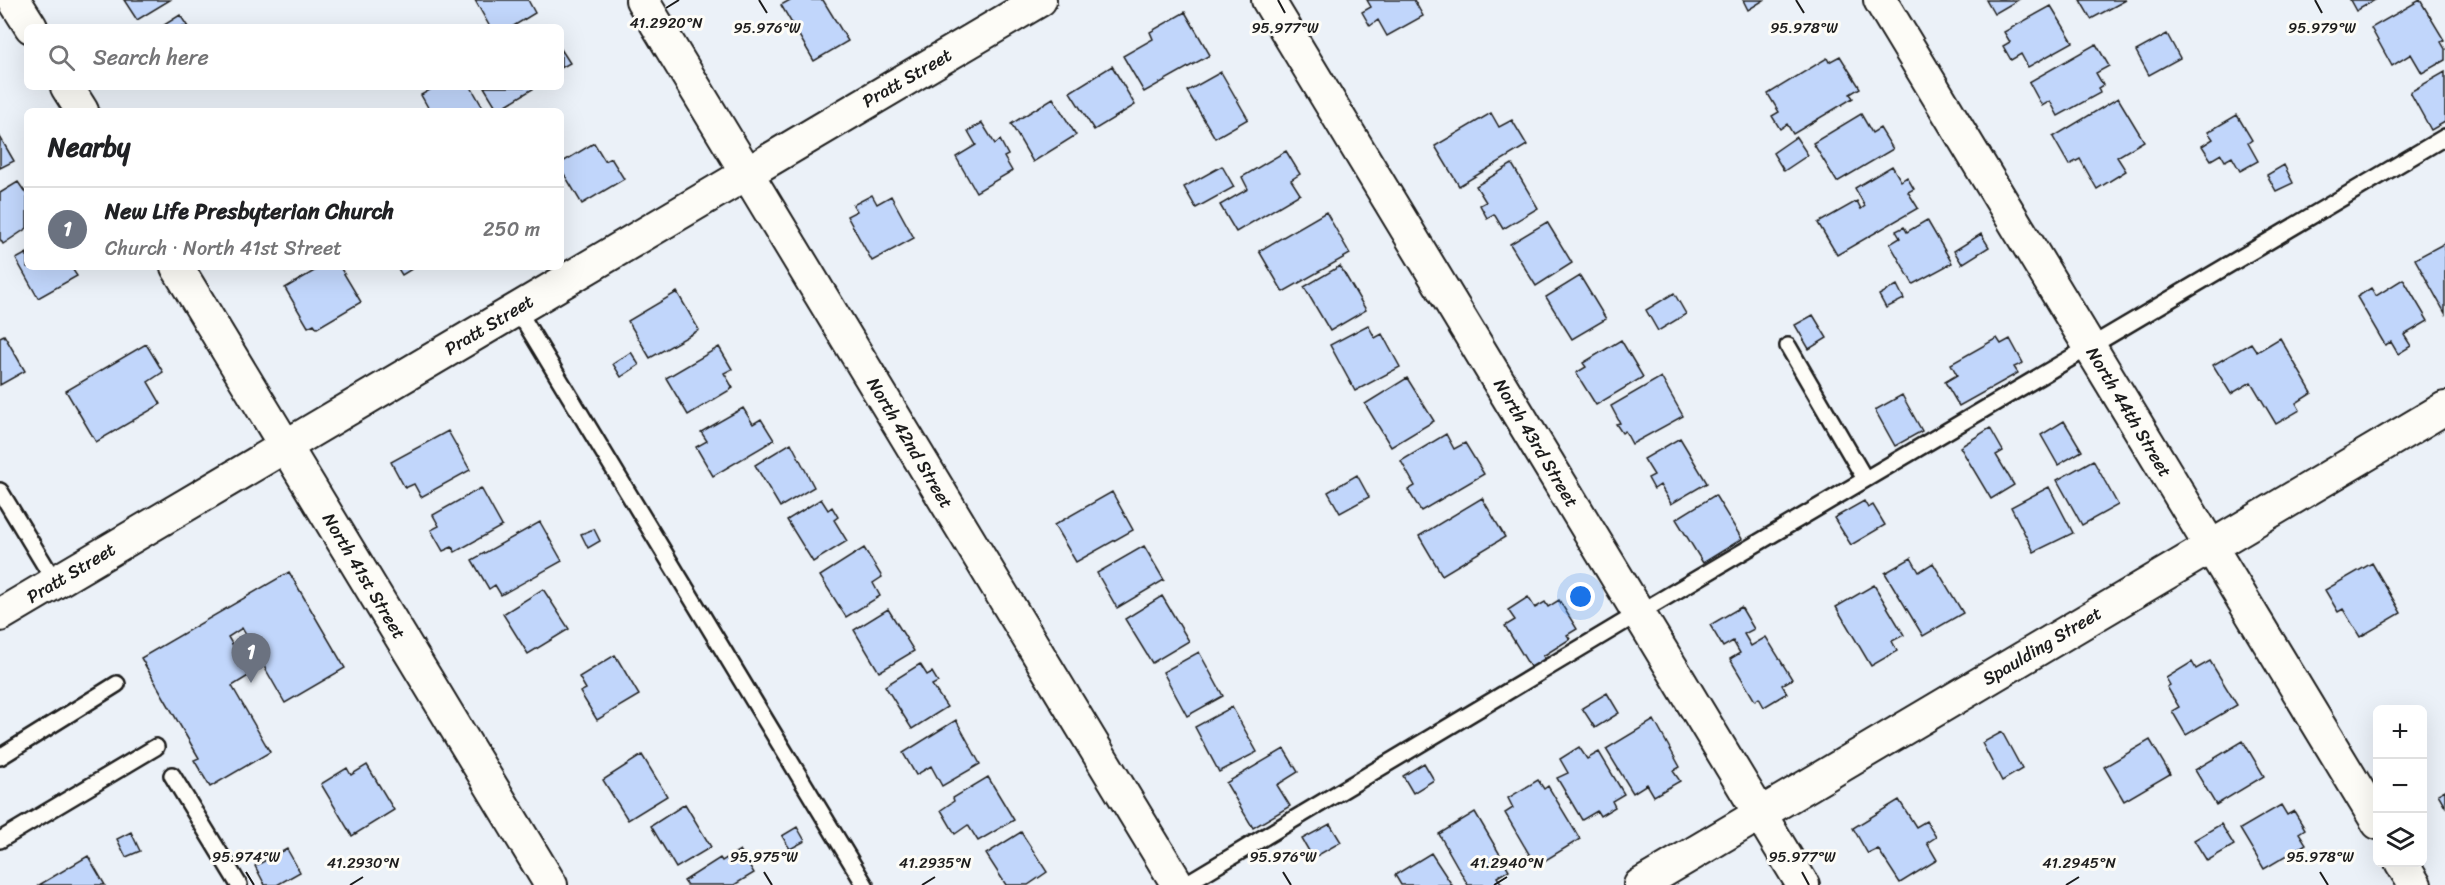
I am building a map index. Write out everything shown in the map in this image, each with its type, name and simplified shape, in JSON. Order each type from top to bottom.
[{"type":"street","points":[[14,0],[29,24]]},
{"type":"street","name":"North 42nd Street","points":[[642,0],[1178,885]]},
{"type":"street","name":"Pratt Street","points":[[0,615],[1040,0]]},
{"type":"street","name":"North 43rd Street","points":[[1268,0],[1803,885]]},
{"type":"street","name":"North 44th Street","points":[[1880,0],[2373,815]]},
{"type":"street","points":[[69,90],[80,108]]},
{"type":"street","name":"North 41st Street","points":[[179,270],[551,885]]},
{"type":"street","name":"Spaulding Street","points":[[1640,885],[2445,408]]},
{"type":"street","points":[[2404,867],[2415,885]]},
{"type":"lane","points":[[1184,885],[1639,613],[2445,137]]},
{"type":"lane","points":[[517,309],[865,885]]},
{"type":"lane","points":[[1788,346],[1865,479]]},
{"type":"lane","points":[[0,490],[56,582]]},
{"type":"lane","points":[[0,757],[117,684]]},
{"type":"lane","points":[[0,840],[156,747]]},
{"type":"lane","points":[[172,775],[239,885]]},
{"type":"building","points":[[124,0],[170,0],[137,20]]},
{"type":"building","points":[[475,0],[528,0],[535,13],[517,24],[488,24]]},
{"type":"building","points":[[790,0],[823,0],[848,41],[814,61],[781,5]]},
{"type":"building","points":[[1367,0],[1414,0],[1423,16],[1387,36],[1378,20],[1370,26],[1362,12],[1371,7]]},
{"type":"building","points":[[1743,0],[1764,0],[1748,10]]},
{"type":"building","points":[[1986,0],[2018,0],[1994,14]]},
{"type":"building","points":[[2080,0],[2126,0],[2091,19]]},
{"type":"building","points":[[2350,0],[2375,0],[2356,11]]},
{"type":"building","points":[[2420,0],[2444,40],[2441,42],[2445,49],[2445,60],[2422,73],[2411,54],[2392,66],[2371,28]]},
{"type":"building","points":[[2051,6],[2073,42],[2028,67],[2021,54],[2011,60],[2003,46],[2010,42],[2004,32]]},
{"type":"building","points":[[1185,12],[1210,55],[1144,92],[1123,56],[1153,39],[1150,32]]},
{"type":"building","points":[[180,15],[186,24],[166,24]]},
{"type":"building","points":[[2167,34],[2180,58],[2149,75],[2136,51]]},
{"type":"building","points":[[2096,44],[2109,66],[2096,73],[2103,85],[2098,88],[2100,93],[2058,116],[2050,101],[2042,106],[2029,82]]},
{"type":"building","points":[[564,54],[570,63],[564,66]]},
{"type":"building","points":[[1840,56],[1860,88],[1850,94],[1853,98],[1793,134],[1787,124],[1780,129],[1772,116],[1779,112],[1768,94],[1827,58],[1829,62]]},
{"type":"building","points":[[1112,66],[1135,105],[1094,130],[1070,92]]},
{"type":"building","points":[[1221,72],[1248,119],[1215,138],[1187,91]]},
{"type":"building","points":[[2445,72],[2445,122],[2431,130],[2410,92]]},
{"type":"building","points":[[430,90],[473,90],[483,108],[428,108],[421,95]]},
{"type":"building","points":[[486,90],[531,90],[501,108],[497,108]]},
{"type":"building","points":[[1053,98],[1076,135],[1033,162],[1011,124]]},
{"type":"building","points":[[2118,98],[2144,141],[2117,157],[2126,171],[2097,189],[2080,159],[2069,165],[2053,137]]},
{"type":"building","points":[[1491,113],[1499,127],[1512,120],[1527,145],[1459,186],[1435,146]]},
{"type":"building","points":[[1861,114],[1872,133],[1880,128],[1893,149],[1837,182],[1813,143]]},
{"type":"building","points":[[2237,115],[2252,140],[2248,143],[2258,161],[2240,171],[2232,157],[2225,161],[2221,154],[2211,160],[2202,146],[2213,139],[2208,132]]},
{"type":"building","points":[[982,123],[995,144],[1000,140],[1008,155],[1004,157],[1012,171],[976,192],[956,157],[976,145],[968,131]]},
{"type":"building","points":[[0,137],[14,161],[0,168]]},
{"type":"building","points":[[1796,137],[1808,155],[1784,171],[1773,153]]},
{"type":"building","points":[[594,143],[605,161],[611,158],[624,179],[582,204],[564,174],[564,161]]},
{"type":"building","points":[[1286,151],[1300,174],[1291,180],[1300,194],[1236,232],[1220,205],[1248,189],[1242,177]]},
{"type":"building","points":[[1512,164],[1538,208],[1503,229],[1494,214],[1487,218],[1480,205],[1486,202],[1476,186]]},
{"type":"building","points":[[2284,165],[2293,183],[2276,191],[2267,175]]},
{"type":"building","points":[[1222,166],[1234,187],[1196,208],[1184,187]]},
{"type":"building","points":[[1892,166],[1901,181],[1907,177],[1914,189],[1908,192],[1918,208],[1837,255],[1818,223],[1857,201],[1861,209],[1865,206],[1855,188]]},
{"type":"building","points":[[18,182],[24,191],[24,230],[3,244],[0,239],[0,193]]},
{"type":"building","points":[[872,195],[877,204],[891,196],[914,238],[872,261],[847,216],[857,211],[853,205]]},
{"type":"building","points":[[1326,212],[1350,254],[1283,292],[1259,251]]},
{"type":"building","points":[[1927,220],[1952,263],[1913,284],[1890,244],[1900,238],[1896,231],[1904,227],[1907,232]]},
{"type":"building","points":[[1547,222],[1572,263],[1536,286],[1510,244]]},
{"type":"building","points":[[1981,234],[1989,247],[1962,264],[1954,251]]},
{"type":"building","points":[[2445,243],[2445,313],[2415,259]]},
{"type":"building","points":[[24,255],[24,270],[73,270],[77,276],[38,298],[16,259]]},
{"type":"building","points":[[1340,266],[1366,310],[1330,331],[1304,287]]},
{"type":"building","points":[[316,270],[342,270],[361,302],[317,328],[314,324],[308,327],[285,288]]},
{"type":"building","points":[[399,270],[410,270],[402,275]]},
{"type":"building","points":[[1580,276],[1606,319],[1572,339],[1546,297]]},
{"type":"building","points":[[2403,279],[2428,321],[2404,335],[2411,346],[2398,354],[2391,342],[2385,345],[2357,297],[2371,288],[2376,296]]},
{"type":"building","points":[[1897,285],[1904,299],[1886,308],[1879,295]]},
{"type":"building","points":[[677,292],[699,330],[650,358],[628,321]]},
{"type":"building","points":[[1674,293],[1686,314],[1658,331],[1646,310]]},
{"type":"building","points":[[1813,315],[1827,338],[1809,349],[1795,325]]},
{"type":"building","points":[[1368,325],[1375,338],[1382,334],[1400,367],[1355,391],[1330,345]]},
{"type":"building","points":[[4,335],[25,371],[0,385],[0,337]]},
{"type":"building","points":[[1997,338],[2001,344],[2010,339],[2023,363],[2014,367],[2018,373],[1959,406],[1945,382],[1957,375],[1951,364]]},
{"type":"building","points":[[2280,338],[2312,393],[2296,403],[2300,410],[2276,424],[2251,382],[2231,394],[2213,365],[2251,343],[2257,352]]},
{"type":"building","points":[[1621,340],[1643,377],[1596,405],[1576,373],[1586,367],[1583,363]]},
{"type":"building","points":[[146,344],[163,372],[148,382],[161,404],[96,442],[66,391]]},
{"type":"building","points":[[719,347],[732,369],[724,373],[733,388],[688,415],[666,378]]},
{"type":"building","points":[[631,352],[639,365],[621,377],[613,364]]},
{"type":"building","points":[[1661,377],[1683,416],[1632,444],[1625,431],[1622,433],[1616,424],[1620,423],[1611,406]]},
{"type":"building","points":[[1407,378],[1434,421],[1391,447],[1365,404]]},
{"type":"building","points":[[1902,395],[1922,431],[1895,446],[1875,410]]},
{"type":"building","points":[[743,408],[753,424],[761,419],[774,440],[713,476],[696,447],[707,441],[701,432]]},
{"type":"building","points":[[2064,421],[2082,451],[2058,465],[2041,435]]},
{"type":"building","points":[[1990,428],[2003,451],[1996,455],[2014,485],[1991,499],[1960,447]]},
{"type":"building","points":[[448,431],[470,470],[421,497],[414,484],[405,488],[391,462]]},
{"type":"building","points":[[1446,434],[1454,449],[1465,443],[1484,474],[1421,511],[1408,490],[1415,486],[1401,461]]},
{"type":"building","points":[[1680,438],[1707,483],[1671,504],[1660,485],[1654,489],[1648,478],[1654,475],[1644,459]]},
{"type":"building","points":[[791,443],[814,487],[780,507],[755,465]]},
{"type":"building","points":[[2093,460],[2118,505],[2082,525],[2057,480]]},
{"type":"building","points":[[1357,475],[1369,497],[1340,513],[1328,492]]},
{"type":"building","points":[[2049,487],[2073,533],[2034,552],[2011,507]]},
{"type":"building","points":[[481,488],[502,526],[455,552],[452,547],[443,551],[431,530],[439,526],[433,515]]},
{"type":"building","points":[[1112,492],[1133,530],[1076,562],[1054,525]]},
{"type":"building","points":[[1715,495],[1742,539],[1703,563],[1676,519]]},
{"type":"building","points":[[1482,498],[1505,537],[1442,575],[1419,536]]},
{"type":"building","points":[[821,499],[828,510],[832,507],[838,517],[834,520],[847,541],[813,562],[787,520]]},
{"type":"building","points":[[1864,501],[1868,508],[1873,505],[1885,525],[1851,545],[1834,518]]},
{"type":"building","points":[[540,522],[562,561],[501,595],[495,585],[489,589],[472,560]]},
{"type":"building","points":[[594,529],[600,541],[588,548],[581,534]]},
{"type":"building","points":[[1144,546],[1164,580],[1117,608],[1097,573]]},
{"type":"building","points":[[864,548],[882,577],[873,583],[880,596],[846,617],[820,576]]},
{"type":"building","points":[[1911,558],[1919,572],[1933,563],[1963,613],[1923,636],[1885,573]]},
{"type":"building","points":[[2372,563],[2401,613],[2360,637],[2343,609],[2338,612],[2325,590]]},
{"type":"building","points":[[289,572],[345,668],[285,703],[242,628],[228,637],[250,675],[232,686],[270,752],[210,787],[194,760],[199,758],[141,658]]},
{"type":"building","points":[[1874,585],[1904,635],[1892,641],[1897,651],[1871,666],[1836,607]]},
{"type":"building","points":[[543,589],[569,629],[528,654],[503,614]]},
{"type":"building","points":[[1162,596],[1189,641],[1152,663],[1125,619]]},
{"type":"building","points":[[1528,597],[1535,608],[1545,602],[1548,607],[1559,600],[1577,629],[1567,635],[1570,639],[1543,656],[1546,661],[1532,670],[1505,626],[1515,620],[1508,610]]},
{"type":"building","points":[[1741,607],[1754,629],[1744,634],[1751,646],[1766,637],[1792,679],[1782,685],[1787,693],[1764,707],[1759,698],[1755,701],[1730,659],[1740,653],[1733,641],[1723,647],[1710,625]]},
{"type":"building","points":[[888,609],[914,651],[879,672],[854,630]]},
{"type":"building","points":[[1199,652],[1223,696],[1187,716],[1163,672]]},
{"type":"building","points":[[615,655],[639,695],[597,720],[580,692],[586,689],[579,677]]},
{"type":"building","points":[[2210,661],[2237,705],[2186,735],[2172,711],[2179,707],[2167,687],[2170,685],[2166,678],[2192,662],[2196,669]]},
{"type":"building","points":[[920,664],[927,675],[932,672],[938,682],[932,685],[947,707],[912,729],[885,686]]},
{"type":"building","points":[[1607,693],[1619,713],[1595,728],[1582,708]]},
{"type":"building","points":[[1232,707],[1257,752],[1219,772],[1195,727]]},
{"type":"building","points":[[956,720],[980,764],[942,786],[931,766],[916,775],[903,753]]},
{"type":"building","points":[[1654,720],[1680,767],[1673,771],[1680,781],[1654,796],[1647,784],[1633,793],[1606,749]]},
{"type":"building","points":[[2002,732],[2022,769],[2002,781],[1982,743]]},
{"type":"building","points":[[2150,740],[2170,774],[2124,801],[2104,767]]},
{"type":"building","points":[[2243,741],[2264,776],[2216,805],[2195,770]]},
{"type":"building","points":[[1579,747],[1587,759],[1599,752],[1624,794],[1612,801],[1615,807],[1600,816],[1597,811],[1582,820],[1557,778],[1568,773],[1560,759]]},
{"type":"building","points":[[1284,749],[1298,772],[1277,785],[1290,806],[1253,828],[1226,783]]},
{"type":"building","points":[[642,755],[667,796],[628,820],[603,780]]},
{"type":"building","points":[[1424,763],[1434,780],[1413,793],[1403,776]]},
{"type":"building","points":[[367,765],[394,810],[352,836],[321,784],[347,768],[351,775]]},
{"type":"building","points":[[988,777],[1014,820],[978,841],[968,825],[955,834],[941,810],[954,801],[953,798]]},
{"type":"building","points":[[1538,780],[1544,789],[1548,786],[1580,839],[1536,866],[1505,813],[1513,808],[1508,798]]},
{"type":"building","points":[[2445,790],[2445,806],[2438,794]]},
{"type":"building","points":[[1899,800],[1916,827],[1926,821],[1936,837],[1927,843],[1937,860],[1900,883],[1878,849],[1868,854],[1853,828]]},
{"type":"building","points":[[685,804],[711,847],[676,868],[651,826]]},
{"type":"building","points":[[2281,805],[2287,815],[2294,811],[2305,829],[2299,833],[2306,844],[2264,869],[2240,829]]},
{"type":"building","points":[[1475,812],[1509,870],[1497,877],[1502,884],[1500,885],[1468,885],[1439,834]]},
{"type":"building","points":[[1330,824],[1341,842],[1313,858],[1302,839]]},
{"type":"building","points":[[2221,824],[2234,845],[2207,861],[2194,840]]},
{"type":"building","points":[[797,827],[805,841],[790,849],[782,836]]},
{"type":"building","points":[[131,832],[140,851],[126,857],[117,839]]},
{"type":"building","points":[[1021,832],[1047,872],[1028,885],[1006,885],[986,854]]},
{"type":"building","points":[[287,849],[300,872],[277,885],[265,885],[255,866]]},
{"type":"building","points":[[740,850],[754,873],[734,885],[687,885],[684,881],[720,858],[722,861]]},
{"type":"building","points":[[1431,853],[1452,885],[1401,885],[1395,875]]},
{"type":"building","points":[[88,856],[105,885],[39,885]]},
{"type":"place","name":"New Life Presbyterian Church","points":[[251,683]]}]
